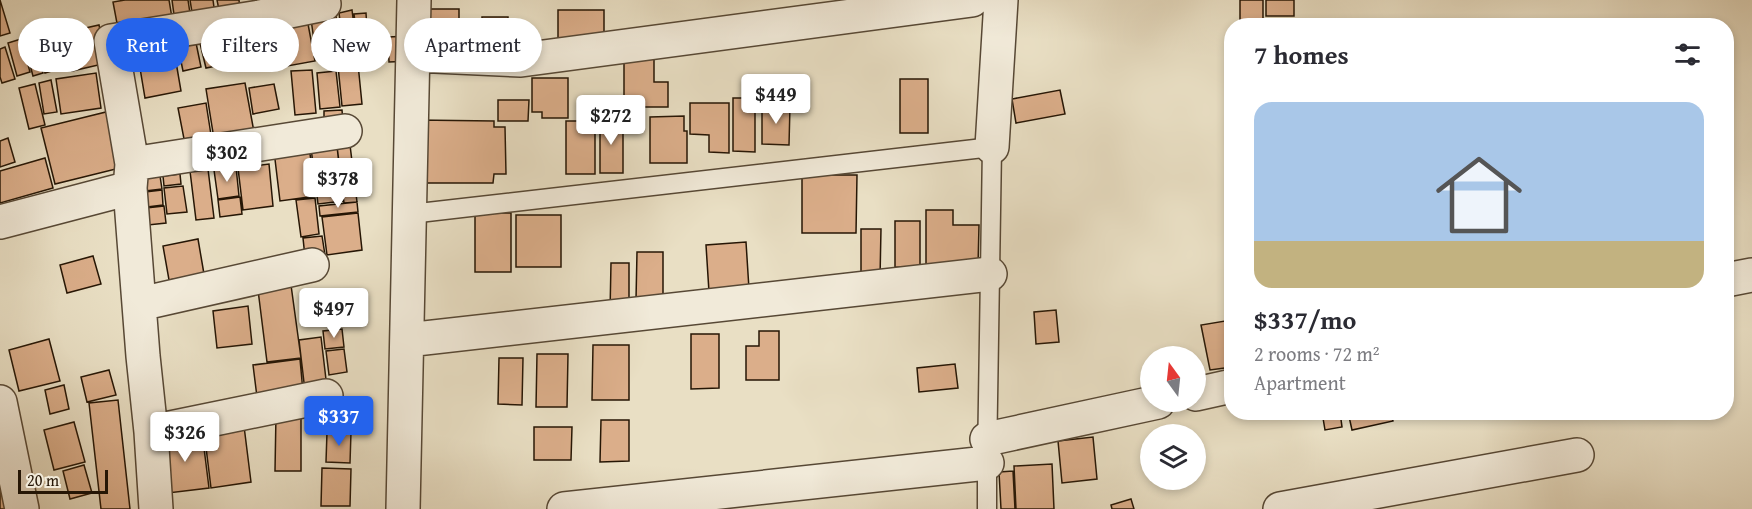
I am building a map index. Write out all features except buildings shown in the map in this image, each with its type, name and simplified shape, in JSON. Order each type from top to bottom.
[{"type":"street","points":[[414,0],[414,18]]},
{"type":"street","points":[[542,57],[972,0]]},
{"type":"street","points":[[992,147],[1001,0]]},
{"type":"street","points":[[156,509],[151,432],[142,356],[131,176],[111,40],[260,17],[324,4]]},
{"type":"street","points":[[403,509],[413,72]]},
{"type":"street","points":[[0,222],[131,176],[345,131]]},
{"type":"street","points":[[140,304],[312,265]]},
{"type":"street","points":[[407,340],[990,274]]},
{"type":"street","points":[[1734,278],[1752,274]]},
{"type":"street","points":[[1206,392],[1224,388]]},
{"type":"street","points":[[151,432],[326,396]]},
{"type":"street","points":[[0,402],[22,509]]},
{"type":"street","points":[[564,509],[987,451],[1140,407]]},
{"type":"street","points":[[1280,509],[1577,455]]},
{"type":"lane","points":[[410,214],[992,147],[987,509]]}]
